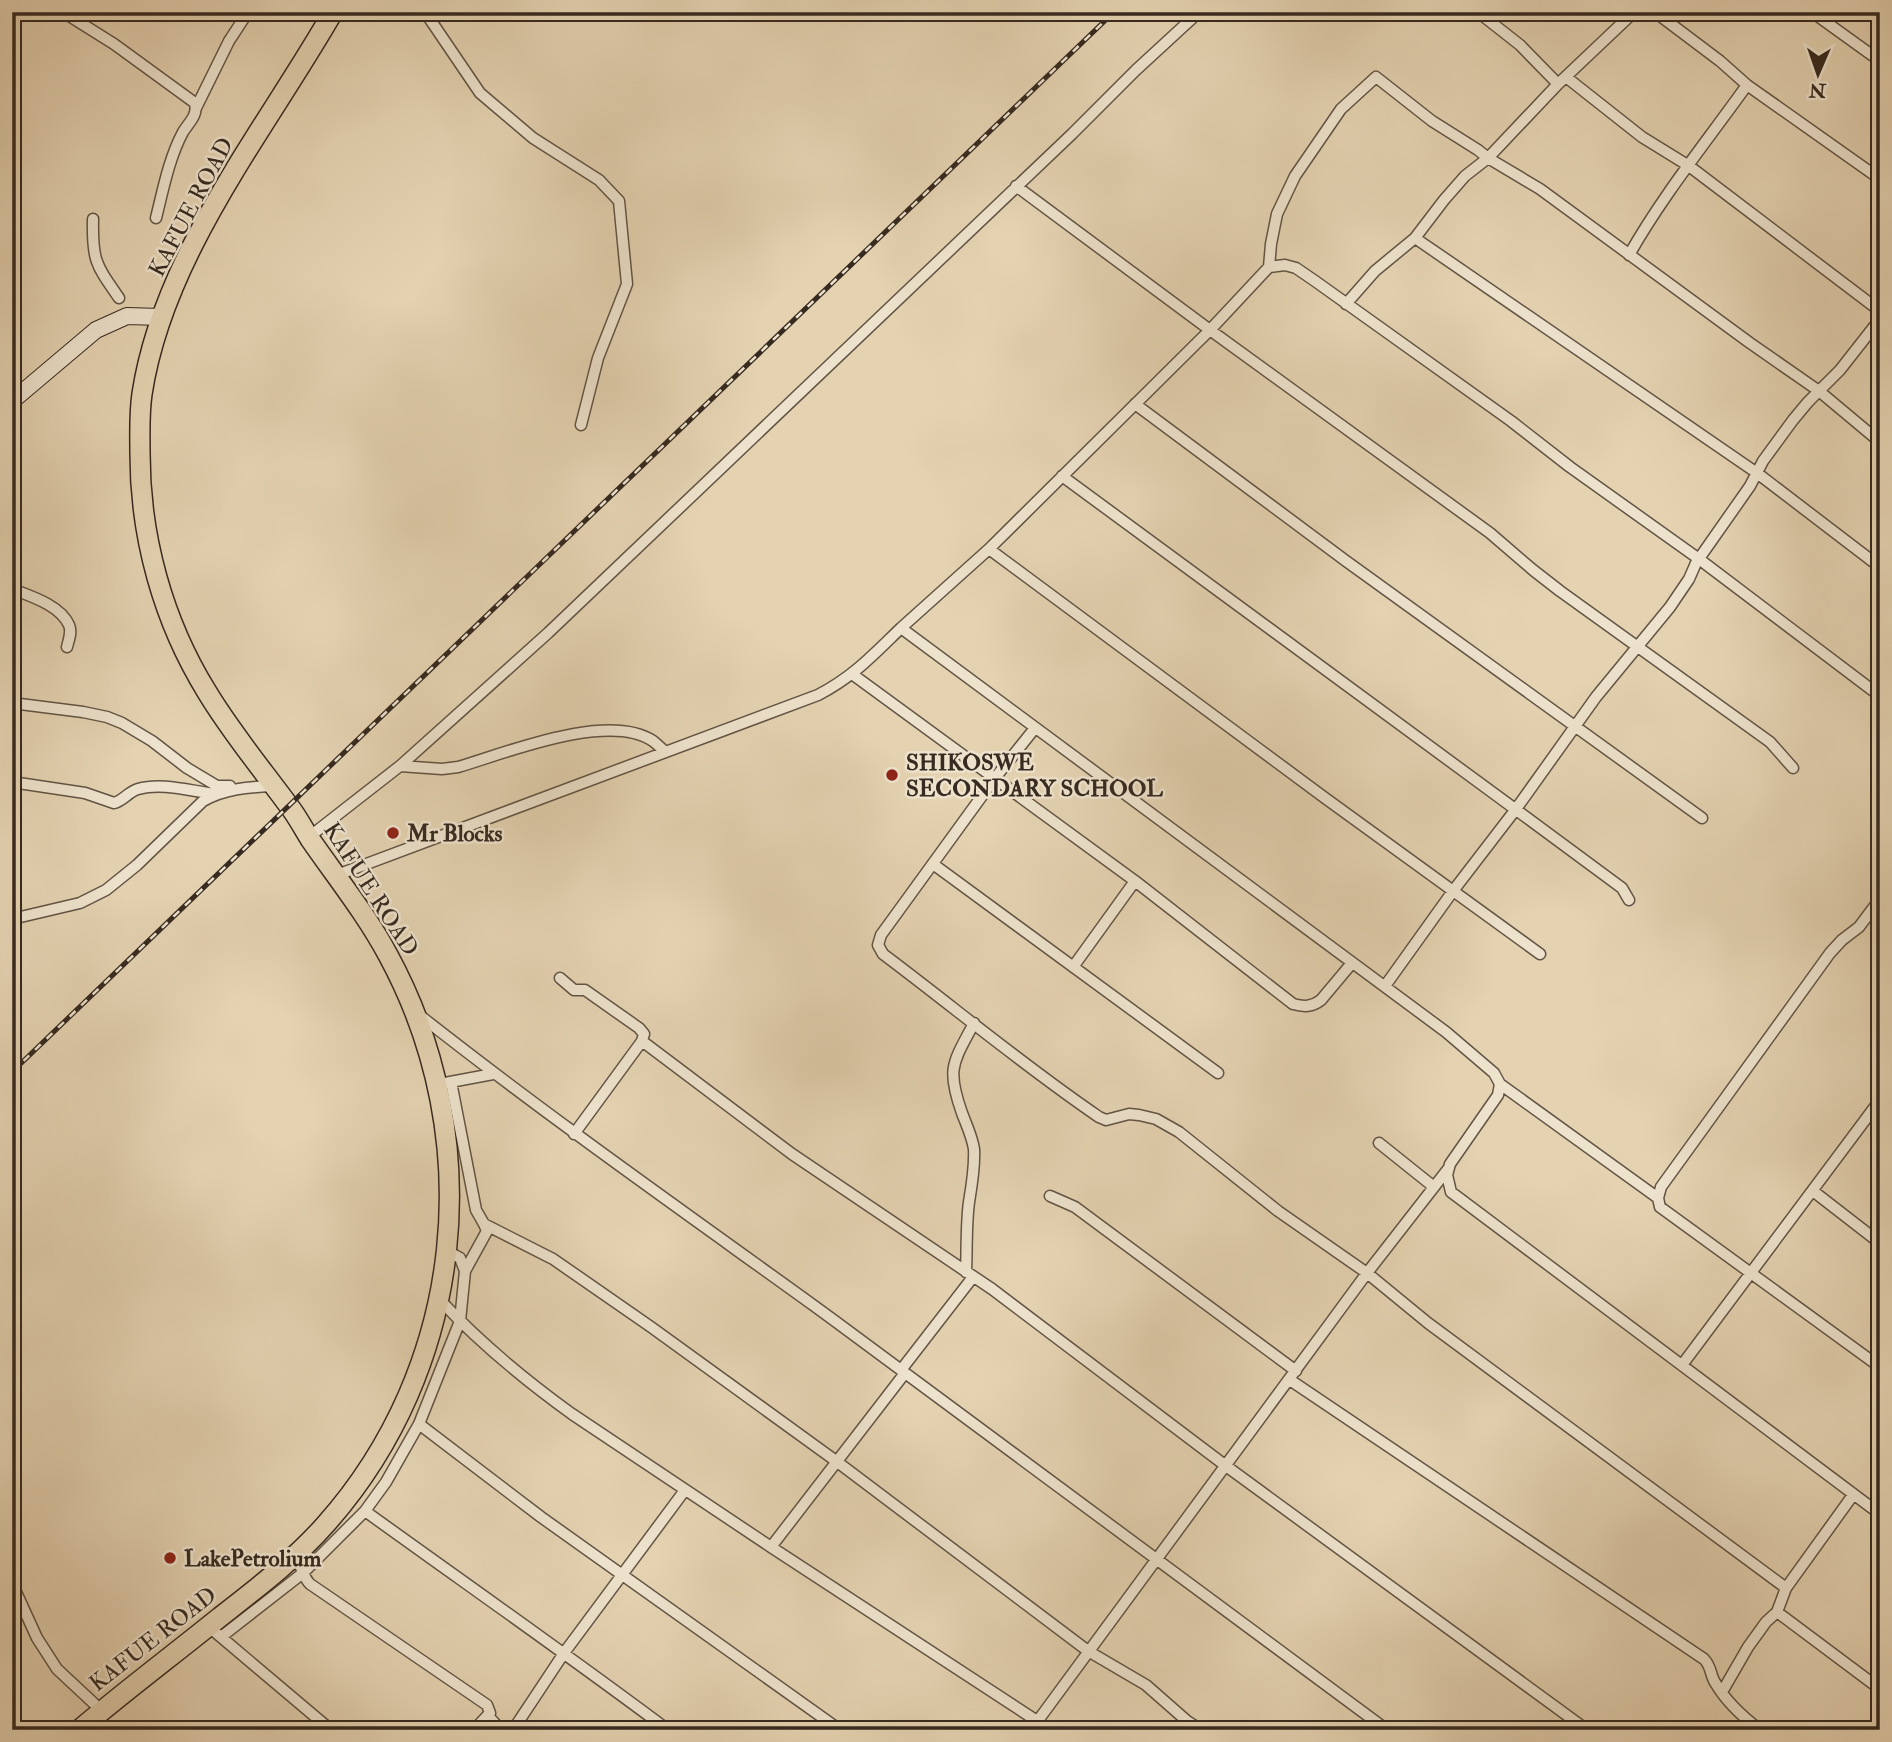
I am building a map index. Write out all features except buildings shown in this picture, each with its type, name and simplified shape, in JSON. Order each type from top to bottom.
[{"type":"highway","name":"KAFUE ROAD","points":[[79,1730],[215,1632],[299,1564],[385,1441],[412,1385],[440,1300],[450,1206],[444,1083],[389,957],[289,806],[264,786],[196,673],[172,620],[152,557],[141,491],[142,394],[161,317],[194,242],[333,12]]},
{"type":"street","points":[[63,12],[114,44],[184,94],[195,103],[196,108]]},
{"type":"street","points":[[156,218],[183,133],[195,114],[229,41],[247,12]]},
{"type":"street","points":[[425,12],[480,93],[533,138],[599,180],[619,201],[626,284],[598,358],[581,425]]},
{"type":"street","points":[[309,838],[400,766],[548,633],[1199,12]]},
{"type":"street","points":[[1478,12],[1562,81],[1689,166],[1880,312]]},
{"type":"street","points":[[1346,304],[1375,271],[1415,239],[1465,176],[1488,158],[1633,12]]},
{"type":"street","points":[[1655,12],[1747,85],[1880,179]]},
{"type":"street","points":[[1812,12],[1880,61]]},
{"type":"street","points":[[1269,268],[1277,214],[1294,176],[1341,109],[1376,77],[1432,121],[1540,189],[1749,343],[1819,391],[1880,442]]},
{"type":"street","points":[[1629,255],[1670,188],[1747,85]]},
{"type":"street","points":[[1016,186],[1481,526],[1533,570],[1770,742],[1793,768]]},
{"type":"street","points":[[93,219],[96,263],[119,298]]},
{"type":"street","points":[[1415,239],[1757,472],[1880,567]]},
{"type":"street","points":[[337,875],[818,695],[843,681],[989,548],[1210,330],[1269,268],[1285,265],[1296,268],[1511,421],[1880,696]]},
{"type":"street","points":[[12,401],[96,330],[127,316],[161,317]]},
{"type":"street","points":[[1385,986],[1596,697],[1670,607],[1699,559],[1750,486],[1773,446],[1793,420],[1840,370],[1880,319]]},
{"type":"street","points":[[1135,404],[1346,561],[1702,818]]},
{"type":"street","points":[[1062,476],[1622,888],[1629,900]]},
{"type":"street","points":[[989,548],[1540,954]]},
{"type":"street","points":[[12,589],[33,597],[61,615],[69,625],[71,634],[67,647]]},
{"type":"street","points":[[901,628],[1385,986],[1475,1055],[1494,1073],[1500,1084],[1658,1198]]},
{"type":"street","points":[[852,674],[1135,881],[1293,1004],[1309,1006],[1321,1000],[1352,963]]},
{"type":"street","points":[[12,703],[83,712],[107,718],[122,723],[152,741],[187,768],[217,786],[264,786]]},
{"type":"street","points":[[1035,728],[995,778],[881,935],[878,945],[883,954],[1042,1078],[1098,1116],[1106,1120],[1129,1114],[1139,1115],[1156,1119],[1179,1132],[1278,1211],[1367,1273],[1428,1323],[1786,1588]]},
{"type":"street","points":[[400,766],[442,769],[458,767],[561,737],[601,730],[616,730],[642,736],[653,741],[665,752]]},
{"type":"street","points":[[12,782],[85,793],[114,803],[140,788],[163,786],[215,794],[264,786]]},
{"type":"street","points":[[12,919],[80,903],[106,891],[215,794]]},
{"type":"street","points":[[933,864],[1218,1073]]},
{"type":"street","points":[[1073,967],[1135,881]]},
{"type":"street","points":[[1880,899],[1859,926],[1830,953],[1805,986],[1661,1187],[1658,1198],[1660,1207],[1880,1367]]},
{"type":"street","points":[[560,978],[574,990],[585,990],[644,1034],[642,1041],[574,1134]]},
{"type":"street","points":[[414,1012],[574,1134],[903,1371],[1387,1730]]},
{"type":"street","points":[[771,1547],[903,1371],[969,1274],[969,1201],[974,1172],[974,1150],[955,1091],[952,1072],[959,1051],[974,1023]]},
{"type":"street","points":[[642,1041],[792,1154],[1054,1335],[1580,1728]]},
{"type":"street","points":[[474,1730],[490,1713],[487,1706],[310,1584],[299,1564],[365,1511],[386,1482],[419,1424],[460,1321],[465,1271],[486,1231],[485,1224],[476,1210],[463,1133],[444,1083],[493,1074]]},
{"type":"street","points":[[440,1300],[540,1391],[572,1414],[1034,1725],[1367,1273],[1448,1169],[1452,1159],[1498,1095],[1500,1084]]},
{"type":"street","points":[[1682,1365],[1880,1100]]},
{"type":"street","points":[[1379,1143],[1434,1187]]},
{"type":"street","points":[[1448,1169],[1451,1192],[1880,1514]]},
{"type":"street","points":[[1813,1191],[1880,1243]]},
{"type":"street","points":[[1050,1196],[1075,1207],[1293,1375],[1704,1659],[1722,1692],[1741,1716],[1760,1730]]},
{"type":"street","points":[[485,1224],[554,1259],[836,1461],[1088,1651],[1146,1685],[1184,1725],[1201,1730]]},
{"type":"street","points":[[446,1251],[460,1258],[465,1271]]},
{"type":"street","points":[[419,1424],[541,1517],[840,1730]]},
{"type":"street","points":[[513,1730],[565,1653],[685,1490]]},
{"type":"street","points":[[1722,1692],[1748,1647],[1777,1612],[1786,1588],[1853,1495]]},
{"type":"street","points":[[365,1511],[668,1730]]},
{"type":"street","points":[[16,1592],[37,1638],[52,1662],[68,1681],[102,1711]]},
{"type":"street","points":[[1777,1612],[1880,1689]]},
{"type":"street","points":[[215,1632],[331,1730]]},
{"type":"street","points":[[488,1716],[501,1730]]},
{"type":"railway","points":[[12,1072],[1114,12]]},
{"type":"place","name":"SHIKOSWE SECONDARY SCHOOL","points":[[892,775]]},
{"type":"place","name":"Mr Blocks","points":[[393,833]]},
{"type":"place","name":"LakePetrolium","points":[[170,1558]]}]
